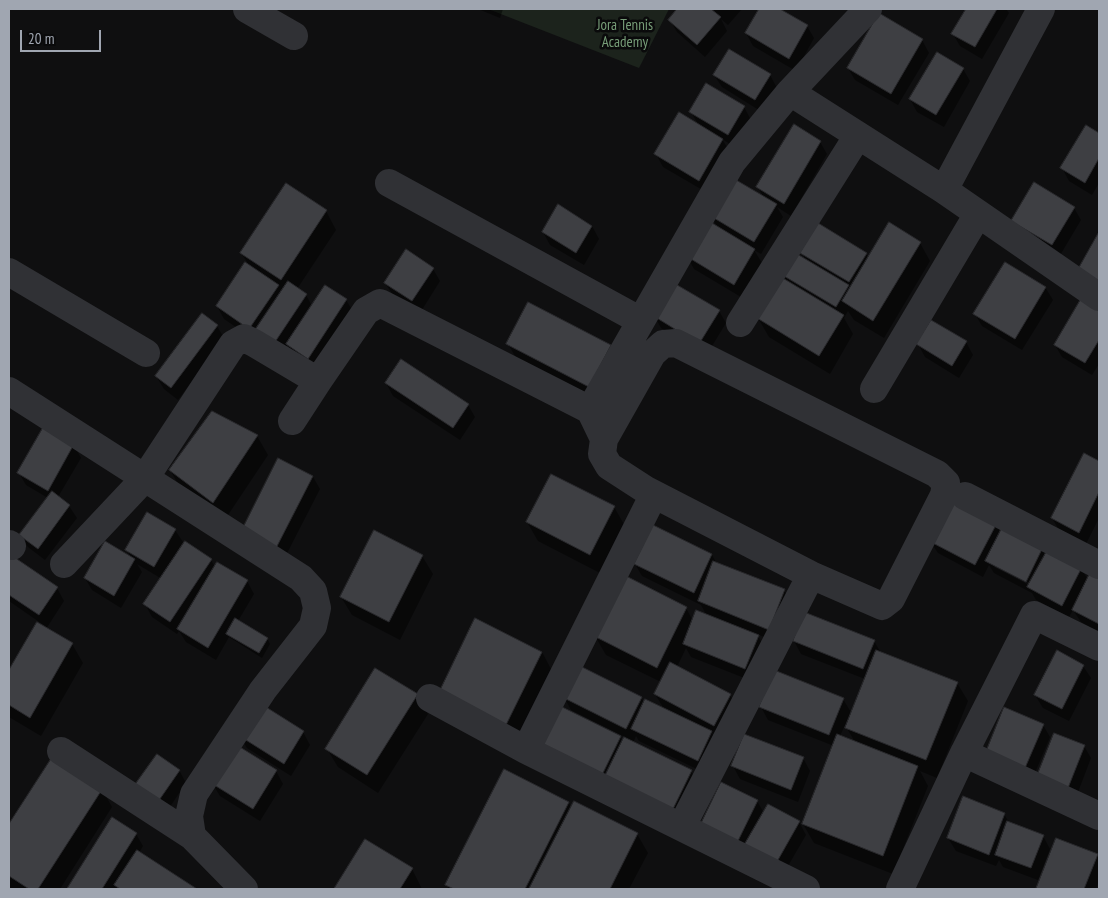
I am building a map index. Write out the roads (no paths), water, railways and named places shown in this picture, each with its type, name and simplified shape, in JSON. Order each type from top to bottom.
[{"type":"street","points":[[247,9],[294,36]]},
{"type":"street","points":[[590,410],[732,162],[790,92],[868,9]]},
{"type":"street","points":[[944,190],[1040,9]]},
{"type":"street","points":[[790,92],[857,137],[944,190],[1099,297]]},
{"type":"street","points":[[740,323],[857,137]]},
{"type":"street","points":[[389,183],[641,321]]},
{"type":"street","points":[[874,389],[978,214]]},
{"type":"street","points":[[9,272],[146,353]]},
{"type":"street","points":[[292,421],[366,311],[380,303],[590,410],[604,439]]},
{"type":"street","points":[[64,564],[145,478],[233,344],[244,338],[318,380]]},
{"type":"street","points":[[676,343],[937,474],[946,483],[944,495],[891,599],[882,606],[811,575],[654,494],[609,466],[602,454],[604,439],[652,354],[663,344],[676,343]]},
{"type":"street","points":[[9,391],[301,578],[313,591],[316,608],[313,626],[263,690],[194,794],[189,816],[192,836]]},
{"type":"street","points":[[526,750],[654,494]]},
{"type":"street","points":[[965,496],[1099,565]]},
{"type":"street","points":[[682,826],[811,575]]},
{"type":"street","points":[[900,889],[964,753],[1034,615],[1099,647]]},
{"type":"street","points":[[430,698],[526,750],[806,889]]},
{"type":"street","points":[[61,751],[192,836],[241,888]]},
{"type":"street","points":[[964,753],[1099,816]]},
{"type":"park label","name":"Jora Tennis Academy","points":[[625,34]]}]
